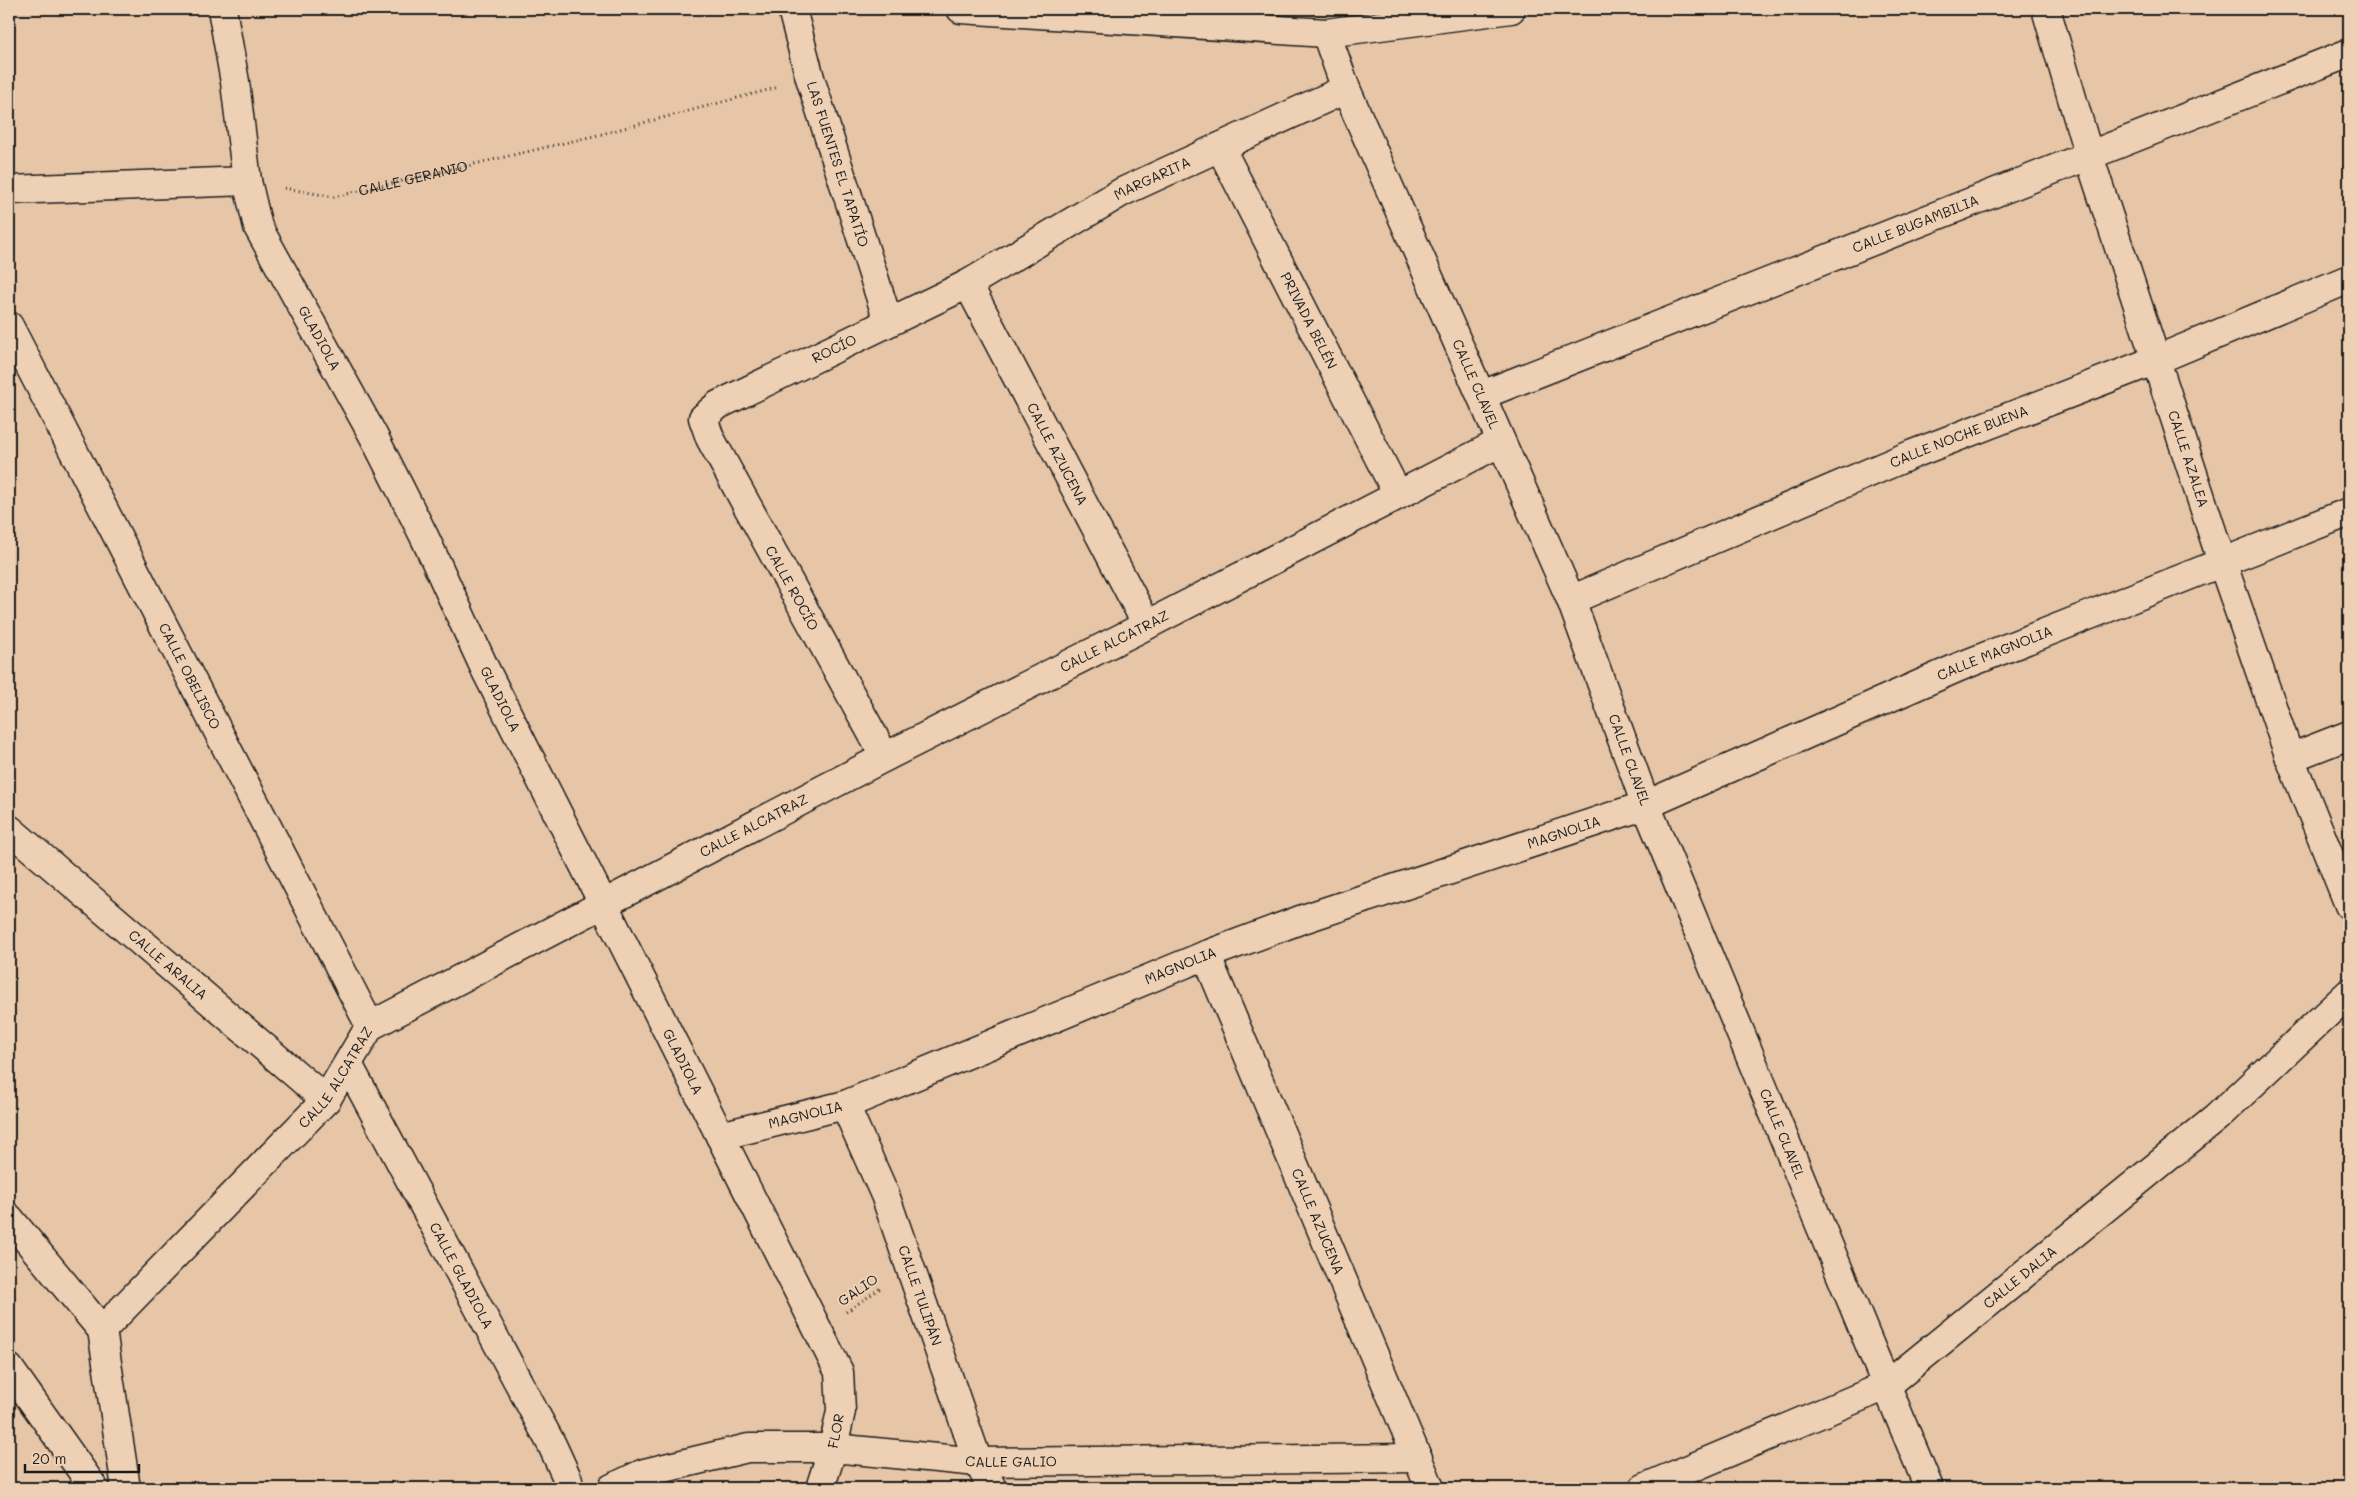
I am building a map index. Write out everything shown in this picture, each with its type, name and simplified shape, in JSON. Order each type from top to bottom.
[{"type":"street","name":"GLADIOLA","points":[[222,9],[235,82],[247,181],[258,227],[373,435],[425,538],[485,669],[839,1372]]},
{"type":"street","name":"LAS FUENTES EL TAPATÍO","points":[[792,9],[810,78],[888,321]]},
{"type":"street","points":[[961,9],[1326,33],[1511,9]]},
{"type":"street","name":"CALLE AZALEA","points":[[2046,9],[2089,156],[2222,562],[2290,758],[2349,905]]},
{"type":"street","name":"CALLE CLAVEL","points":[[1326,33],[1346,89],[1571,600],[1646,806],[1929,1488]]},
{"type":"street","name":"CALLE BUGAMBILIA","points":[[1482,395],[2349,54]]},
{"type":"street","name":"MARGARITA","points":[[968,284],[1122,192],[1346,89]]},
{"type":"street","name":"PRIVADA BELÉN","points":[[1220,147],[1398,495]]},
{"type":"street","points":[[9,190],[247,181]]},
{"type":"street","name":"CALLE NOCHE BUENA","points":[[1571,600],[1913,454],[2156,360],[2349,279]]},
{"type":"street","name":"ROCÍO","points":[[703,418],[718,405],[888,321],[968,284]]},
{"type":"street","name":"CALLE AZUCENA","points":[[968,284],[1147,626]]},
{"type":"street","name":"CALLE OBELISCO","points":[[9,326],[370,1026]]},
{"type":"street","name":"CALLE ROCÍO","points":[[703,418],[710,438],[884,757]]},
{"type":"street","name":"CALLE ALCATRAZ","points":[[102,1330],[326,1100],[370,1026],[884,757],[1147,626],[1501,442]]},
{"type":"street","name":"CALLE MAGNOLIA","points":[[1646,806],[1959,668],[2349,512]]},
{"type":"street","points":[[2290,758],[2349,735]]},
{"type":"street","name":"MAGNOLIA","points":[[720,1136],[845,1105],[1206,955],[1300,920],[1646,806]]},
{"type":"street","name":"CALLE ARALIA","points":[[9,829],[326,1100]]},
{"type":"street","name":"CALLE AZUCENA","points":[[1206,955],[1430,1488]]},
{"type":"street","name":"CALLE DALIA","points":[[1644,1488],[1886,1386],[2216,1118],[2349,993]]},
{"type":"street","name":"CALLE GLADIOLA","points":[[348,1064],[552,1445],[568,1480],[567,1488]]},
{"type":"street","name":"CALLE TULIPÁN","points":[[845,1105],[885,1195],[978,1462],[992,1488]]},
{"type":"street","points":[[9,1218],[102,1330],[126,1488]]},
{"type":"street","points":[[9,1368],[94,1488]]},
{"type":"street","name":"FLOR","points":[[820,1488],[833,1448],[841,1410],[839,1372]]},
{"type":"street","name":"CALLE GALIO","points":[[612,1488],[644,1473],[748,1448],[833,1448],[978,1462],[1418,1458]]},
{"type":"path","name":"CALLE GERANIO","points":[[247,181],[334,197],[594,136],[810,78]]},
{"type":"path","name":"GALIO","points":[[821,1333],[850,1308],[911,1269]]}]
